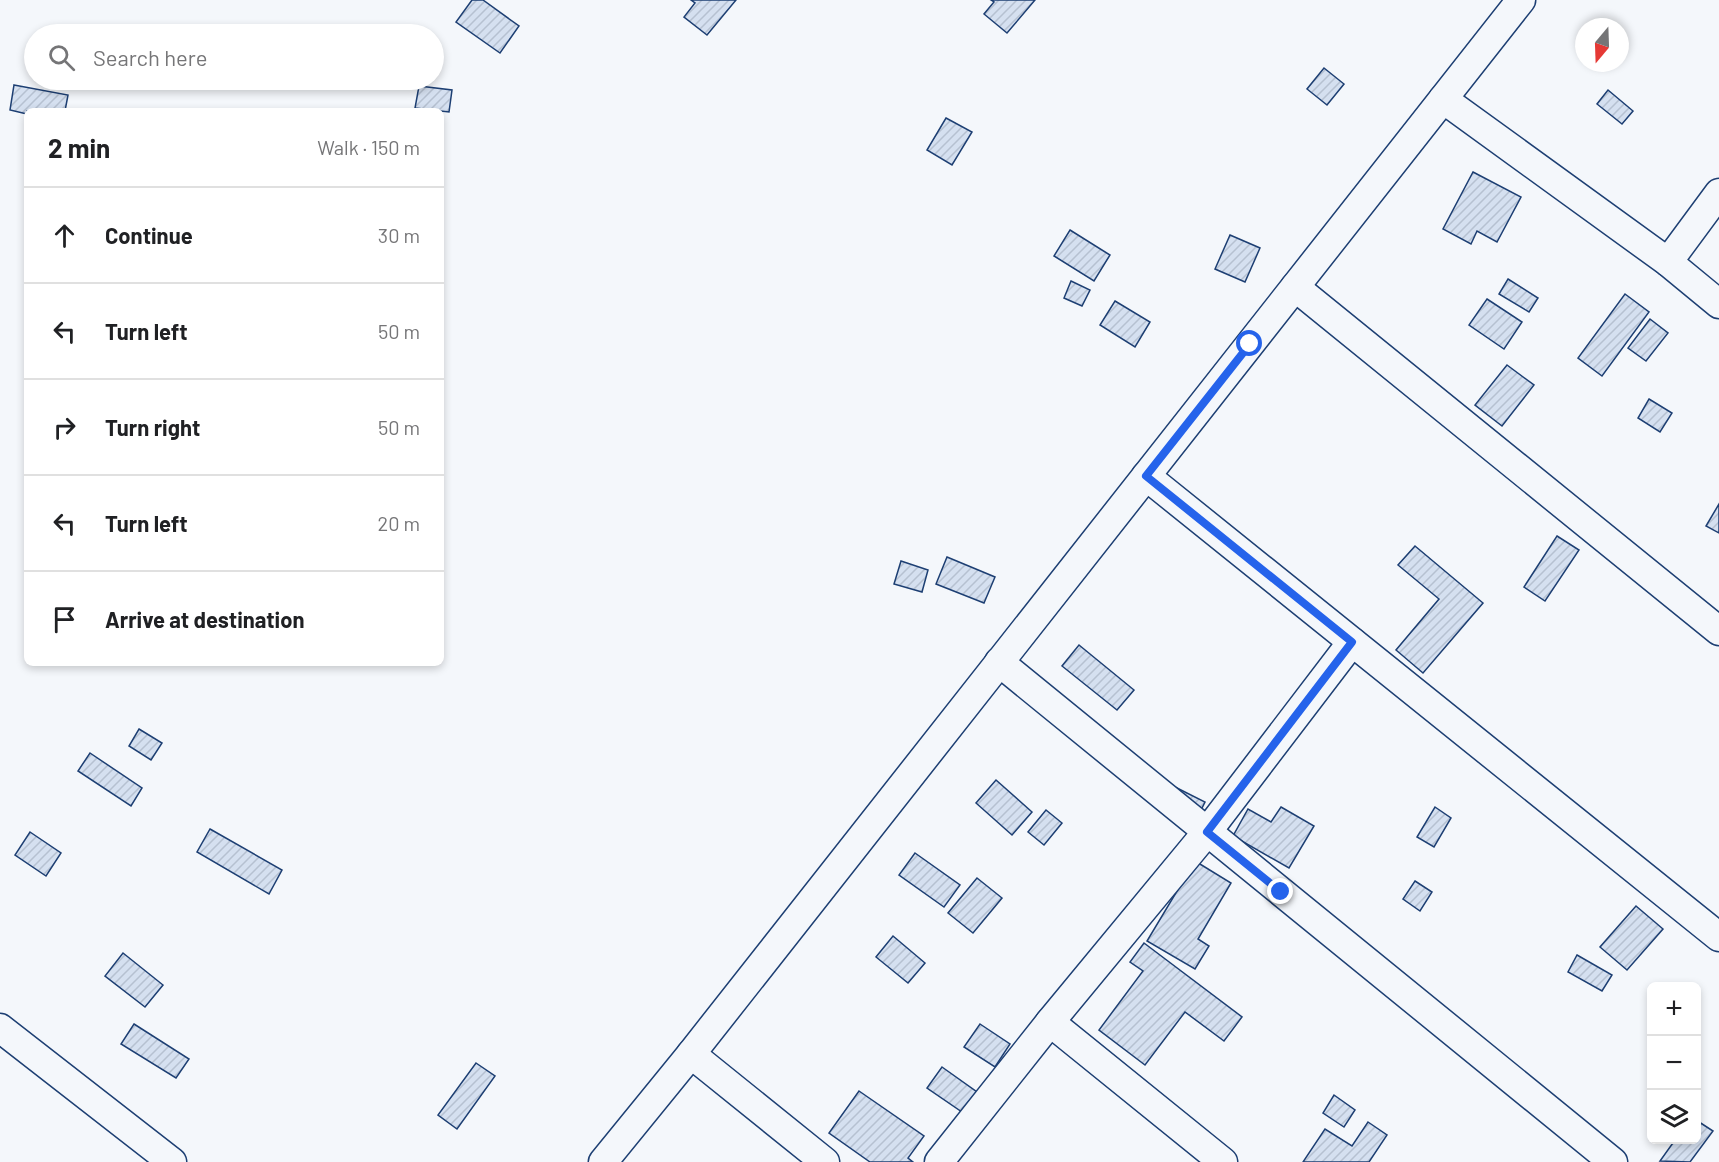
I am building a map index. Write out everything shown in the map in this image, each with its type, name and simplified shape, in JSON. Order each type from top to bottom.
[{"type":"street","points":[[603,1162],[691,1054],[1521,0]]},
{"type":"street","points":[[1443,99],[1668,262],[1719,304]]},
{"type":"street","points":[[1668,262],[1719,194]]},
{"type":"street","points":[[1295,287],[1719,631]]},
{"type":"street","points":[[1146,476],[1719,937]]},
{"type":"street","points":[[939,1162],[1207,832],[1352,642]]},
{"type":"street","points":[[999,662],[1613,1162]]},
{"type":"street","points":[[1050,1023],[1223,1162]]},
{"type":"street","points":[[0,1028],[172,1162]]},
{"type":"street","points":[[691,1054],[825,1162]]},
{"type":"building","points":[[472,0],[483,0],[519,26],[500,53],[456,22]]},
{"type":"building","points":[[691,0],[736,0],[707,35],[684,17],[695,3]]},
{"type":"building","points":[[991,0],[1035,0],[1007,33],[984,14],[994,2]]},
{"type":"building","points":[[1324,68],[1344,84],[1327,105],[1307,89]]},
{"type":"building","points":[[14,85],[24,87],[24,90],[41,90],[68,95],[66,108],[24,108],[24,113],[10,110]]},
{"type":"building","points":[[418,90],[452,90],[449,112],[444,111],[444,108],[415,108]]},
{"type":"building","points":[[1608,90],[1633,111],[1622,124],[1597,104]]},
{"type":"building","points":[[946,118],[972,132],[952,165],[927,150]]},
{"type":"building","points":[[1473,172],[1521,197],[1497,242],[1477,231],[1471,244],[1443,229]]},
{"type":"building","points":[[1070,230],[1110,255],[1094,281],[1054,256]]},
{"type":"building","points":[[1230,235],[1260,248],[1245,282],[1215,269]]},
{"type":"building","points":[[1508,279],[1538,298],[1529,312],[1499,294]]},
{"type":"building","points":[[1071,281],[1090,290],[1082,306],[1064,298]]},
{"type":"building","points":[[1625,294],[1649,312],[1602,376],[1578,358]]},
{"type":"building","points":[[1487,299],[1522,322],[1504,349],[1469,325]]},
{"type":"building","points":[[1115,301],[1150,322],[1135,347],[1100,325]]},
{"type":"building","points":[[1650,319],[1668,333],[1646,361],[1628,348]]},
{"type":"building","points":[[1507,365],[1534,385],[1502,426],[1475,405]]},
{"type":"building","points":[[1649,399],[1672,413],[1660,432],[1638,418]]},
{"type":"building","points":[[1719,504],[1719,533],[1706,526]]},
{"type":"building","points":[[1557,536],[1579,550],[1545,601],[1524,587]]},
{"type":"building","points":[[1415,546],[1483,603],[1423,673],[1396,650],[1439,599],[1398,565]]},
{"type":"building","points":[[947,557],[995,577],[984,603],[936,584]]},
{"type":"building","points":[[901,561],[928,570],[922,592],[894,584]]},
{"type":"building","points":[[1079,645],[1134,690],[1117,710],[1062,666]]},
{"type":"building","points":[[139,729],[162,743],[151,760],[129,746]]},
{"type":"building","points":[[90,753],[142,788],[131,806],[78,771]]},
{"type":"building","points":[[996,780],[1032,812],[1012,835],[976,803]]},
{"type":"building","points":[[1175,787],[1205,802],[1196,820],[1166,805]]},
{"type":"building","points":[[1281,807],[1314,826],[1289,868],[1233,836],[1248,809],[1271,822]]},
{"type":"building","points":[[1435,807],[1451,818],[1434,847],[1417,837]]},
{"type":"building","points":[[1046,810],[1062,823],[1044,845],[1028,832]]},
{"type":"building","points":[[210,829],[282,870],[269,894],[197,852]]},
{"type":"building","points":[[30,832],[61,853],[46,876],[15,855]]},
{"type":"building","points":[[915,853],[960,885],[944,907],[899,875]]},
{"type":"building","points":[[1195,861],[1231,883],[1198,939],[1209,946],[1195,969],[1147,941]]},
{"type":"building","points":[[977,878],[1002,898],[973,933],[948,913]]},
{"type":"building","points":[[1415,881],[1432,892],[1420,911],[1403,899]]},
{"type":"building","points":[[1636,906],[1663,929],[1627,970],[1600,947]]},
{"type":"building","points":[[893,936],[925,963],[908,983],[876,957]]},
{"type":"building","points":[[1144,943],[1242,1017],[1224,1041],[1185,1012],[1145,1065],[1099,1030],[1143,971],[1130,962]]},
{"type":"building","points":[[123,953],[163,985],[145,1007],[105,976]]},
{"type":"building","points":[[1577,955],[1612,975],[1602,991],[1568,972]]},
{"type":"building","points":[[134,1024],[189,1059],[176,1078],[121,1044]]},
{"type":"building","points":[[980,1024],[1010,1044],[995,1067],[964,1047]]},
{"type":"building","points":[[476,1063],[495,1076],[457,1129],[438,1115]]},
{"type":"building","points":[[942,1067],[977,1092],[962,1112],[927,1088]]},
{"type":"building","points":[[859,1091],[924,1136],[908,1158],[913,1162],[870,1162],[829,1133]]},
{"type":"building","points":[[1334,1095],[1355,1110],[1344,1127],[1323,1113]]},
{"type":"building","points":[[1368,1122],[1387,1135],[1369,1162],[1303,1162],[1325,1129],[1352,1146]]},
{"type":"building","points":[[1701,1123],[1713,1131],[1690,1162],[1660,1161],[1672,1144],[1701,1144]]},
{"type":"route","points":[[1250,344],[1146,476],[1352,642],[1207,832],[1281,892]]}]
